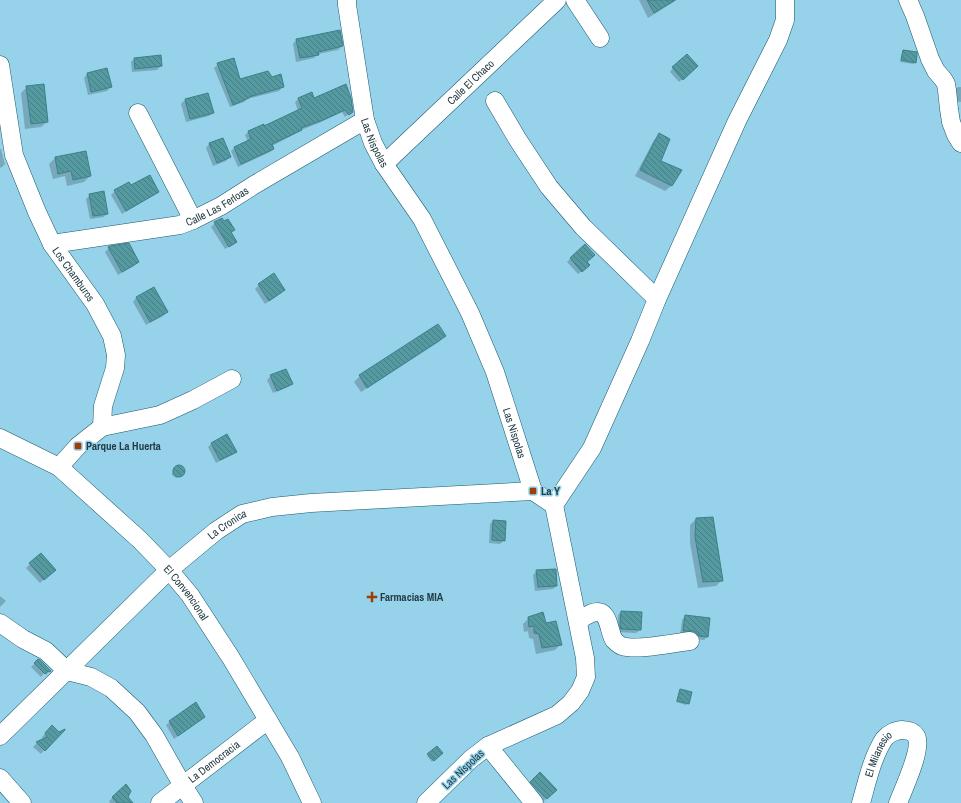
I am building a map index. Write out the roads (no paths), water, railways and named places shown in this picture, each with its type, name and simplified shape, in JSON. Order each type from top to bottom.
[{"type":"street","name":"Las Nispolas","points":[[347,0],[364,120],[373,143],[384,164],[422,219],[470,313],[495,372],[533,491]]},
{"type":"street","name":"Calle El Chaco","points":[[384,164],[557,0]]},
{"type":"street","points":[[575,0],[600,38]]},
{"type":"street","points":[[533,491],[554,505],[592,448],[737,121],[778,40],[785,20],[785,0]]},
{"type":"street","points":[[908,0],[930,59],[936,71],[944,79],[946,84],[951,122],[961,144]]},
{"type":"street","name":"Los Chamburos","points":[[0,66],[14,155],[37,212],[52,244],[95,304],[112,336],[116,355],[115,368],[103,406],[102,427]]},
{"type":"street","points":[[495,101],[518,140],[550,187],[583,226],[657,299]]},
{"type":"street","points":[[138,113],[193,220]]},
{"type":"street","name":"Calle Las Ferloas","points":[[52,244],[180,224],[193,220],[221,206],[364,120]]},
{"type":"street","points":[[59,467],[78,446],[102,427],[160,415],[193,400],[232,379]]},
{"type":"street","name":"El Convencional","points":[[0,438],[59,467],[140,540],[169,570],[190,595],[231,658],[290,757],[312,803]]},
{"type":"street","name":"La Cronica","points":[[0,736],[169,570],[216,531],[242,514],[272,507],[319,503],[533,491]]},
{"type":"street","name":"Las Nispolas","points":[[426,803],[488,746],[557,715],[571,703],[580,691],[586,677],[585,658],[554,505]]},
{"type":"street","points":[[578,621],[591,613],[602,613],[609,623],[614,640],[620,645],[630,647],[656,646],[690,641]]},
{"type":"street","points":[[0,623],[23,639],[46,651],[67,670],[91,677],[110,688],[137,712],[154,735],[194,803]]},
{"type":"street","name":"La Democracia","points":[[160,803],[268,720]]},
{"type":"street","name":"El Milanesio","points":[[861,803],[876,755],[885,738],[897,730],[908,730],[916,736],[918,746],[898,803]]},
{"type":"street","points":[[488,746],[534,803]]},
{"type":"street","points":[[0,778],[22,803]]},
{"type":"place","name":"Parque La Huerta","points":[[78,446]]},
{"type":"place","name":"La Y","points":[[533,491]]},
{"type":"place","name":"Farmacias MIA","points":[[372,597]]}]
